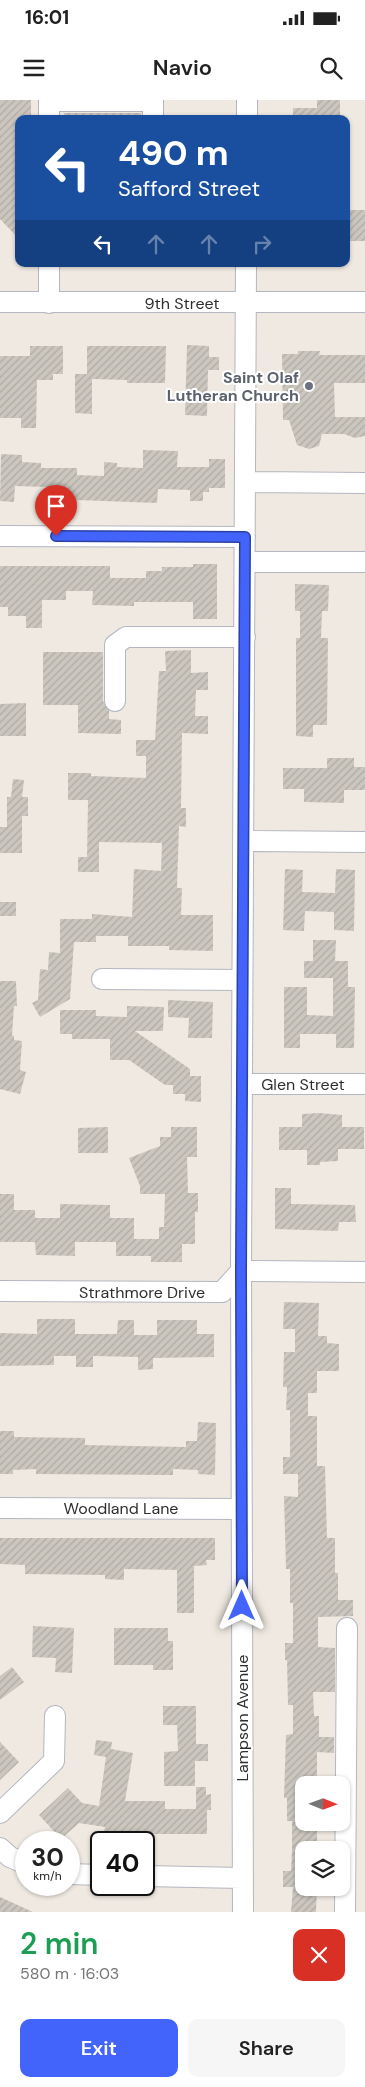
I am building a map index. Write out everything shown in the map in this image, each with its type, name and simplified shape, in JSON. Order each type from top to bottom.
[{"type":"street","points":[[247,100],[247,115]]},
{"type":"street","points":[[49,115],[49,101],[153,101],[153,115]]},
{"type":"street","points":[[49,267],[49,303]]},
{"type":"street","name":"Lampson Avenue","points":[[243,1912],[241,1271],[246,267]]},
{"type":"street","name":"9th Street","points":[[0,302],[365,302]]},
{"type":"street","points":[[245,482],[365,482]]},
{"type":"street","points":[[0,536],[245,537]]},
{"type":"street","points":[[245,562],[365,562]]},
{"type":"street","points":[[115,701],[115,645],[126,637],[245,637]]},
{"type":"street","points":[[244,841],[365,842]]},
{"type":"street","points":[[102,979],[242,980]]},
{"type":"street","name":"Glen Street","points":[[242,1084],[365,1084]]},
{"type":"street","points":[[241,1271],[365,1272]]},
{"type":"street","name":"Strathmore Drive","points":[[0,1291],[222,1292],[241,1271]]},
{"type":"street","name":"Woodland Lane","points":[[0,1508],[242,1508]]},
{"type":"street","points":[[345,1912],[347,1628]]},
{"type":"street","points":[[0,1813],[54,1760],[55,1716]]},
{"type":"street","points":[[0,1848],[15,1859]]},
{"type":"street","points":[[155,1876],[242,1878]]},
{"type":"building","points":[[0,100],[31,100],[31,115],[15,115],[15,235],[0,219]]},
{"type":"building","points":[[317,100],[340,100],[340,115],[293,115],[293,108],[317,108]]},
{"type":"building","points":[[64,113],[141,113],[141,115],[64,115]]},
{"type":"building","points":[[350,210],[365,210],[365,241],[350,241]]},
{"type":"building","points":[[187,345],[209,346],[209,357],[219,357],[219,370],[208,370],[207,416],[185,415]]},
{"type":"building","points":[[30,346],[63,346],[63,374],[53,374],[53,380],[37,380],[36,428],[21,428],[21,418],[0,418],[0,356],[30,356]]},
{"type":"building","points":[[87,346],[166,346],[165,383],[127,383],[127,380],[92,379],[92,414],[75,413],[75,374],[87,374]]},
{"type":"building","name":"Saint Olaf Lutheran Church","points":[[298,351],[320,351],[319,355],[365,355],[365,383],[334,383],[335,417],[365,417],[365,436],[355,438],[344,434],[322,434],[319,446],[309,449],[297,445],[289,420],[283,420],[282,354],[298,354]]},
{"type":"building","points":[[143,450],[178,451],[177,467],[209,467],[209,459],[225,459],[225,488],[209,488],[209,492],[203,492],[203,501],[190,501],[190,490],[158,489],[157,503],[77,500],[77,503],[46,503],[46,487],[15,486],[14,502],[0,501],[1,454],[22,455],[22,462],[41,463],[41,468],[77,468],[77,475],[104,476],[104,462],[117,463],[117,467],[143,468]]},
{"type":"building","points":[[193,564],[217,564],[217,619],[193,619],[193,602],[134,602],[134,606],[92,605],[93,591],[66,591],[66,600],[42,600],[42,628],[26,628],[26,616],[8,616],[8,607],[0,607],[0,566],[110,566],[110,578],[146,578],[146,571],[162,571],[162,567],[193,567]]},
{"type":"building","points":[[295,584],[329,585],[328,611],[322,611],[321,638],[328,638],[327,725],[313,725],[313,737],[296,736],[296,638],[300,638],[300,611],[295,611]]},
{"type":"building","points":[[191,650],[191,673],[208,672],[208,690],[196,690],[195,716],[208,716],[208,734],[182,733],[181,808],[186,808],[186,827],[179,826],[177,888],[182,888],[181,915],[213,915],[213,951],[169,950],[169,946],[128,946],[128,936],[96,936],[96,942],[74,942],[70,999],[40,1017],[32,1003],[38,1000],[40,969],[48,970],[49,952],[60,953],[60,919],[92,919],[92,914],[132,917],[134,869],[161,871],[162,843],[99,842],[99,872],[78,872],[78,857],[87,857],[88,800],[68,800],[68,773],[91,773],[91,776],[146,778],[146,756],[136,756],[136,740],[155,740],[159,671],[166,671],[165,651]]},
{"type":"building","points":[[43,652],[103,652],[103,701],[109,711],[109,719],[121,720],[121,734],[78,733],[78,705],[43,705]]},
{"type":"building","points":[[26,703],[26,736],[0,736],[0,704]]},
{"type":"building","points":[[327,758],[354,758],[354,767],[365,767],[365,790],[344,790],[344,803],[304,802],[304,789],[283,789],[283,768],[327,768]]},
{"type":"building","points":[[13,779],[24,780],[22,797],[28,797],[28,816],[22,816],[22,853],[0,853],[0,827],[7,827],[7,797],[11,797]]},
{"type":"building","points":[[285,869],[303,870],[302,892],[335,893],[336,869],[355,870],[354,931],[334,930],[334,912],[305,911],[304,931],[283,930]]},
{"type":"building","points":[[0,902],[16,902],[16,916],[0,916]]},
{"type":"building","points":[[313,940],[336,940],[335,961],[348,961],[348,987],[355,987],[354,1048],[336,1048],[336,1034],[300,1034],[300,1048],[284,1048],[284,987],[307,987],[307,1015],[333,1016],[333,978],[304,978],[304,961],[313,961]]},
{"type":"building","points":[[0,981],[16,981],[17,1006],[14,1006],[12,1035],[14,1040],[22,1041],[20,1070],[26,1072],[20,1094],[0,1089]]},
{"type":"building","points":[[168,1000],[213,1002],[212,1038],[188,1038],[189,1018],[168,1017]]},
{"type":"building","points":[[127,1006],[164,1007],[163,1031],[135,1031],[190,1069],[190,1076],[201,1076],[201,1102],[185,1101],[185,1094],[173,1094],[173,1085],[165,1085],[129,1060],[110,1060],[110,1039],[72,1039],[72,1034],[60,1034],[60,1010],[96,1010],[96,1016],[127,1017]]},
{"type":"building","points":[[302,1114],[342,1115],[342,1127],[364,1127],[364,1149],[338,1149],[338,1161],[320,1162],[320,1165],[307,1165],[307,1150],[279,1150],[279,1127],[302,1127]]},
{"type":"building","points":[[108,1127],[108,1153],[78,1153],[78,1128]]},
{"type":"building","points":[[171,1127],[197,1127],[197,1157],[187,1157],[188,1193],[198,1193],[198,1212],[195,1212],[195,1244],[182,1244],[182,1262],[151,1262],[151,1256],[116,1256],[116,1242],[75,1242],[75,1256],[36,1255],[35,1242],[0,1242],[0,1194],[14,1194],[14,1210],[35,1210],[35,1218],[60,1218],[60,1204],[110,1205],[110,1218],[134,1218],[134,1239],[159,1239],[159,1227],[164,1227],[165,1194],[140,1194],[140,1186],[129,1158],[160,1146],[160,1137],[171,1137]]},
{"type":"building","points":[[275,1188],[291,1188],[291,1204],[355,1205],[356,1222],[339,1222],[338,1231],[275,1229]]},
{"type":"building","points":[[284,1302],[319,1303],[318,1336],[327,1336],[327,1343],[339,1344],[339,1371],[317,1371],[317,1393],[308,1393],[308,1416],[317,1416],[317,1466],[325,1466],[327,1538],[335,1538],[335,1573],[338,1573],[338,1600],[353,1600],[353,1616],[318,1617],[318,1647],[335,1648],[335,1692],[313,1692],[314,1716],[319,1716],[319,1737],[334,1737],[334,1753],[317,1752],[317,1776],[295,1776],[295,1831],[317,1831],[317,1841],[295,1841],[295,1896],[317,1896],[316,1912],[291,1912],[293,1887],[283,1887],[283,1871],[291,1871],[292,1821],[287,1821],[287,1798],[284,1798],[286,1735],[293,1734],[293,1705],[288,1705],[287,1660],[285,1660],[285,1643],[293,1643],[293,1603],[290,1603],[290,1569],[286,1569],[284,1496],[298,1497],[298,1474],[283,1474],[283,1457],[290,1457],[290,1410],[286,1410],[287,1387],[283,1387],[284,1352],[295,1352],[295,1329],[283,1329]]},
{"type":"building","points":[[37,1319],[75,1319],[75,1334],[117,1334],[118,1320],[134,1320],[134,1335],[157,1335],[157,1320],[197,1320],[197,1334],[214,1334],[214,1357],[153,1358],[153,1369],[138,1370],[138,1357],[93,1356],[93,1367],[76,1367],[76,1356],[54,1356],[54,1365],[0,1366],[0,1333],[37,1334]]},
{"type":"building","points":[[198,1422],[216,1423],[215,1475],[198,1474],[198,1470],[173,1469],[173,1475],[36,1474],[36,1469],[13,1470],[13,1474],[0,1474],[0,1431],[14,1431],[14,1437],[85,1438],[85,1445],[186,1447],[186,1441],[197,1441]]},
{"type":"building","points":[[0,1538],[215,1538],[215,1560],[206,1560],[207,1565],[194,1566],[194,1613],[177,1613],[177,1570],[124,1569],[124,1580],[105,1579],[105,1575],[25,1574],[25,1565],[0,1564]]},
{"type":"building","points":[[33,1626],[74,1628],[72,1673],[55,1672],[56,1658],[32,1657]]},
{"type":"building","points":[[114,1628],[168,1628],[168,1641],[173,1641],[173,1670],[153,1670],[153,1665],[114,1665]]},
{"type":"building","points":[[12,1667],[24,1682],[0,1700],[0,1676]]},
{"type":"building","points":[[163,1706],[196,1706],[196,1744],[208,1744],[208,1761],[195,1761],[195,1786],[164,1786],[164,1752],[178,1751],[177,1725],[163,1725]]},
{"type":"building","points":[[96,1740],[112,1742],[111,1749],[133,1753],[125,1801],[165,1801],[165,1809],[196,1809],[196,1787],[206,1787],[206,1795],[211,1794],[211,1810],[207,1810],[207,1834],[155,1834],[155,1831],[104,1831],[105,1827],[79,1823],[70,1831],[54,1831],[39,1815],[68,1788],[82,1803],[99,1806],[106,1757],[94,1755]]},
{"type":"building","points":[[0,1742],[19,1762],[0,1780]]},
{"type":"building","points":[[0,1897],[33,1912],[0,1912]]},
{"type":"place","name":"Saint Olaf Lutheran Church","points":[[309,386]]},
{"type":"route","points":[[56,536],[245,537],[241,1271],[242,1606]]}]
